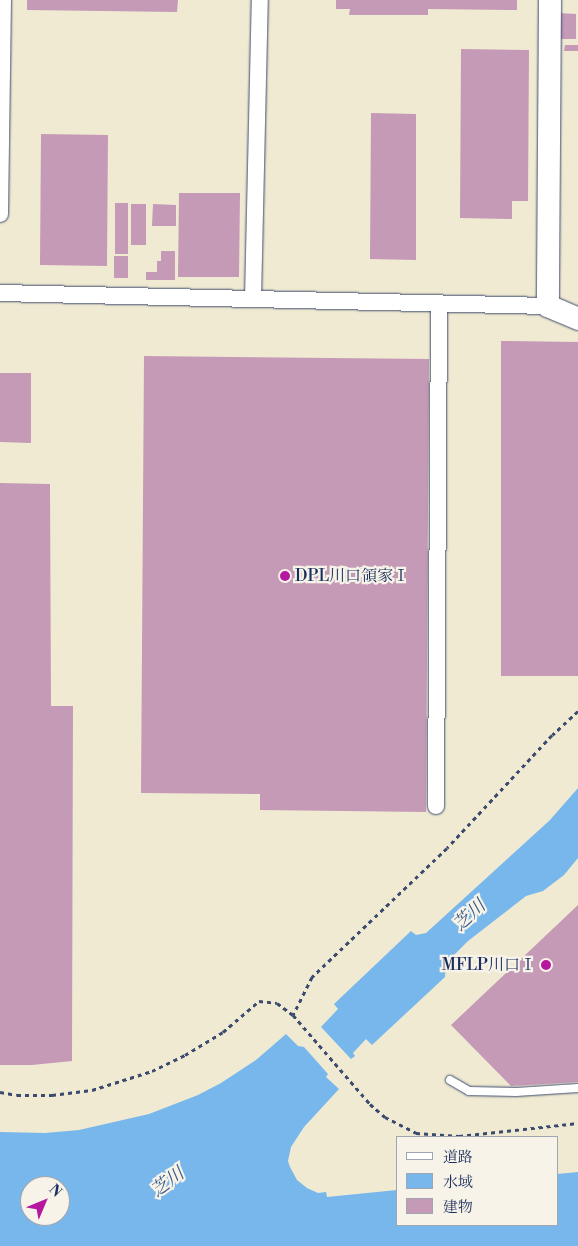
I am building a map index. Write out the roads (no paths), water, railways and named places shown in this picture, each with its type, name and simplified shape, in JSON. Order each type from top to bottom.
[{"type":"street","points":[[0,214],[3,0]]},
{"type":"street","points":[[254,299],[260,0]]},
{"type":"street","points":[[548,306],[550,0]]},
{"type":"street","points":[[0,294],[548,306],[578,319]]},
{"type":"street","points":[[436,806],[439,303]]},
{"type":"lane","points":[[450,1080],[469,1091],[516,1092],[578,1088]]},
{"type":"water","name":"芝川","points":[[578,788],[578,858],[564,875],[543,891],[526,896],[468,941],[446,963],[445,977],[372,1045],[366,1039],[353,1053],[355,1056],[351,1059],[321,1027],[338,1009],[334,1004],[411,931],[416,935],[426,933],[550,820]]},
{"type":"water","name":"芝川","points":[[286,1034],[298,1046],[304,1047],[328,1074],[326,1077],[339,1089],[304,1127],[291,1147],[288,1161],[290,1167],[297,1180],[307,1188],[318,1193],[326,1192],[327,1197],[396,1190],[396,1226],[558,1226],[558,1174],[578,1172],[578,1246],[0,1246],[0,1132],[45,1133],[79,1130],[149,1114],[198,1095],[221,1083],[256,1060]]},
{"type":"place","name":"DPL川口領家Ⅰ","points":[[285,576]]},
{"type":"place","name":"MFLP川口Ⅰ","points":[[546,965]]}]
